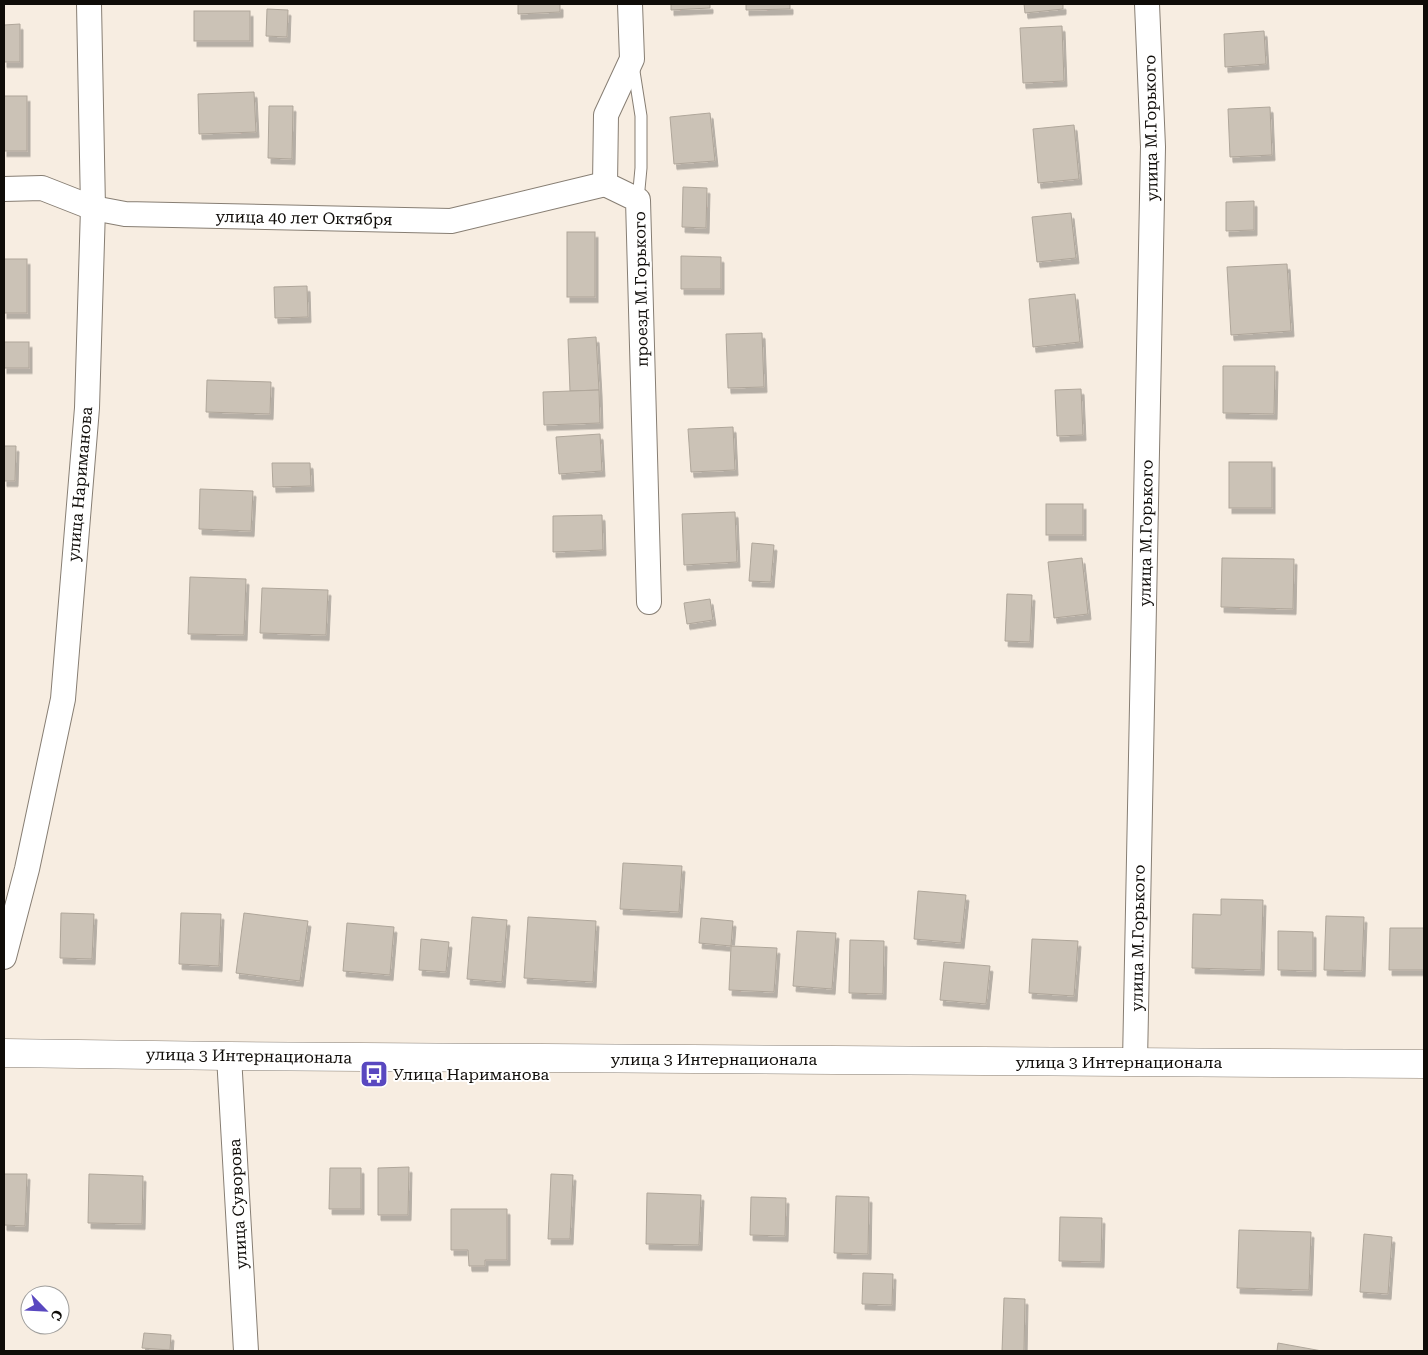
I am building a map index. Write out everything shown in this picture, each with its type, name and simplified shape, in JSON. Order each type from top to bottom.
[{"type":"street","name":"улица Нариманова","points":[[4,957],[27,869],[63,699],[87,408],[93,208],[89,4]]},
{"type":"street","points":[[605,184],[606,116],[632,58],[630,4]]},
{"type":"street","name":"улица М.Горького","points":[[1135,1062],[1154,147],[1147,4]]},
{"type":"street","name":"улица 40 лет Октября","points":[[4,188],[42,188],[93,208],[126,214],[451,221],[605,184]]},
{"type":"street","name":"проезд М.Горького","points":[[605,184],[638,200],[649,602]]},
{"type":"street","name":"улица 3 Интернационала","points":[[4,1053],[1424,1064]]},
{"type":"street","name":"улица Суворова","points":[[229,1056],[246,1351]]},
{"type":"lane","points":[[632,58],[641,116],[642,168],[638,200]]},
{"type":"building","points":[[518,4],[560,4],[560,12],[518,14]]},
{"type":"building","points":[[671,4],[710,4],[710,8],[671,10]]},
{"type":"building","points":[[746,4],[790,4],[790,9],[746,10]]},
{"type":"building","points":[[1024,4],[1063,4],[1063,9],[1025,13]]},
{"type":"building","points":[[267,9],[288,10],[287,37],[266,36]]},
{"type":"building","points":[[194,11],[250,11],[250,41],[194,41]]},
{"type":"building","points":[[20,24],[20,62],[4,62],[4,25]]},
{"type":"building","points":[[1062,26],[1064,81],[1023,83],[1020,28]]},
{"type":"building","points":[[1264,31],[1266,64],[1225,67],[1224,34]]},
{"type":"building","points":[[254,92],[256,132],[199,134],[198,94]]},
{"type":"building","points":[[4,96],[27,96],[27,151],[4,151]]},
{"type":"building","points":[[269,106],[293,106],[292,159],[268,158]]},
{"type":"building","points":[[1270,107],[1272,155],[1230,157],[1228,109]]},
{"type":"building","points":[[710,113],[715,161],[674,164],[670,117]]},
{"type":"building","points":[[1074,125],[1079,179],[1038,183],[1033,129]]},
{"type":"building","points":[[683,187],[707,188],[706,228],[682,227]]},
{"type":"building","points":[[1254,201],[1254,230],[1226,231],[1226,202]]},
{"type":"building","points":[[1071,213],[1076,258],[1037,262],[1032,217]]},
{"type":"building","points":[[567,232],[595,232],[595,297],[567,297]]},
{"type":"building","points":[[681,256],[721,257],[721,289],[681,289]]},
{"type":"building","points":[[4,259],[27,259],[27,313],[4,313]]},
{"type":"building","points":[[1287,264],[1291,331],[1231,335],[1227,267]]},
{"type":"building","points":[[307,286],[308,317],[275,318],[274,287]]},
{"type":"building","points":[[1075,294],[1080,342],[1033,347],[1029,299]]},
{"type":"building","points":[[762,333],[764,387],[728,388],[726,334]]},
{"type":"building","points":[[596,337],[599,390],[570,391],[568,339]]},
{"type":"building","points":[[4,342],[29,342],[29,368],[4,368]]},
{"type":"building","points":[[1223,366],[1275,366],[1274,414],[1223,413]]},
{"type":"building","points":[[207,380],[271,382],[270,414],[206,412]]},
{"type":"building","points":[[1081,389],[1083,435],[1057,436],[1055,390]]},
{"type":"building","points":[[599,390],[600,423],[544,425],[543,392]]},
{"type":"building","points":[[733,427],[735,470],[691,472],[688,429]]},
{"type":"building","points":[[600,434],[602,471],[559,474],[556,437]]},
{"type":"building","points":[[4,446],[16,446],[15,481],[4,481]]},
{"type":"building","points":[[1229,462],[1272,462],[1272,508],[1229,508]]},
{"type":"building","points":[[272,463],[310,463],[311,486],[273,487]]},
{"type":"building","points":[[200,489],[253,491],[251,531],[199,529]]},
{"type":"building","points":[[1046,504],[1083,504],[1083,535],[1046,535]]},
{"type":"building","points":[[735,512],[737,562],[684,565],[682,514]]},
{"type":"building","points":[[602,515],[603,550],[553,552],[553,516]]},
{"type":"building","points":[[752,543],[774,545],[771,582],[749,581]]},
{"type":"building","points":[[1082,558],[1088,614],[1054,618],[1048,562]]},
{"type":"building","points":[[1222,558],[1294,559],[1293,609],[1221,607]]},
{"type":"building","points":[[190,577],[246,579],[244,635],[188,634]]},
{"type":"building","points":[[262,588],[328,590],[326,635],[260,633]]},
{"type":"building","points":[[1007,594],[1032,595],[1030,642],[1005,641]]},
{"type":"building","points":[[710,599],[713,620],[687,624],[684,603]]},
{"type":"building","points":[[623,863],[682,866],[679,912],[620,909]]},
{"type":"building","points":[[918,891],[966,895],[961,943],[914,939]]},
{"type":"building","points":[[1221,899],[1263,900],[1261,970],[1192,968],[1193,914],[1221,915]]},
{"type":"building","points":[[61,913],[94,914],[92,959],[60,958]]},
{"type":"building","points":[[181,913],[221,914],[219,966],[179,964]]},
{"type":"building","points":[[244,913],[308,921],[300,981],[236,973]]},
{"type":"building","points":[[1326,916],[1364,917],[1362,971],[1324,970]]},
{"type":"building","points":[[472,917],[507,920],[502,982],[467,979]]},
{"type":"building","points":[[528,917],[596,921],[593,982],[524,978]]},
{"type":"building","points":[[701,918],[733,921],[731,946],[699,943]]},
{"type":"building","points":[[347,923],[394,927],[390,975],[343,971]]},
{"type":"building","points":[[1390,928],[1424,928],[1424,970],[1389,970]]},
{"type":"building","points":[[797,931],[836,933],[832,989],[793,986]]},
{"type":"building","points":[[1278,931],[1313,932],[1313,971],[1278,970]]},
{"type":"building","points":[[421,939],[449,942],[446,972],[419,970]]},
{"type":"building","points":[[1032,939],[1078,941],[1074,996],[1029,993]]},
{"type":"building","points":[[850,940],[884,941],[883,994],[849,993]]},
{"type":"building","points":[[731,946],[777,948],[774,992],[729,990]]},
{"type":"building","points":[[944,962],[990,966],[986,1004],[940,1000]]},
{"type":"building","points":[[409,1167],[408,1215],[378,1215],[378,1168]]},
{"type":"building","points":[[330,1168],[361,1168],[361,1209],[329,1209]]},
{"type":"building","points":[[4,1174],[27,1174],[25,1226],[4,1225]]},
{"type":"building","points":[[89,1174],[143,1176],[142,1224],[88,1223]]},
{"type":"building","points":[[551,1174],[573,1175],[570,1239],[548,1239]]},
{"type":"building","points":[[647,1193],[701,1195],[699,1245],[646,1244]]},
{"type":"building","points":[[836,1196],[869,1197],[868,1254],[834,1253]]},
{"type":"building","points":[[751,1197],[786,1198],[785,1236],[750,1235]]},
{"type":"building","points":[[451,1209],[507,1209],[507,1260],[485,1260],[485,1266],[469,1266],[468,1250],[451,1250]]},
{"type":"building","points":[[1060,1217],[1102,1218],[1101,1262],[1059,1261]]},
{"type":"building","points":[[1239,1230],[1311,1232],[1309,1290],[1237,1288]]},
{"type":"building","points":[[1364,1234],[1392,1237],[1388,1294],[1360,1292]]},
{"type":"building","points":[[863,1273],[893,1274],[892,1305],[862,1304]]},
{"type":"building","points":[[1004,1298],[1025,1299],[1024,1351],[1002,1351]]},
{"type":"building","points":[[144,1333],[171,1335],[170,1350],[142,1348]]},
{"type":"building","points":[[1278,1343],[1322,1351],[1277,1351]]},
{"type":"place","name":"Улица Нариманова","points":[[374,1074]]}]
